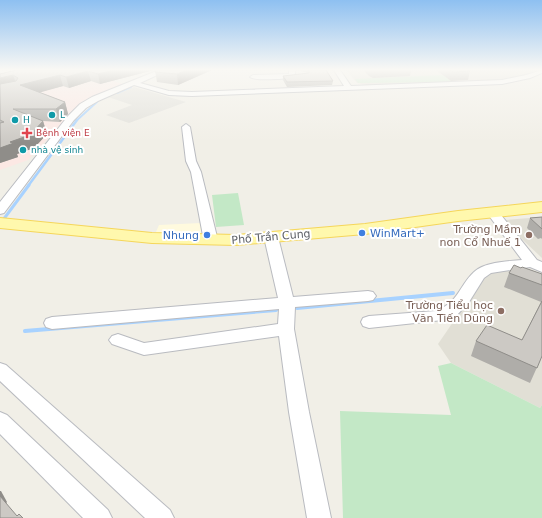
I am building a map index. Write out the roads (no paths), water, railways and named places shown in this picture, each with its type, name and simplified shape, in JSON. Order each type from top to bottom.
[{"type":"main road","name":"Phố Trần Cung","points":[[1,219],[152,238],[211,241],[365,229],[542,207]]},
{"type":"street","points":[[1,219],[70,118],[84,106],[106,94]]},
{"type":"street","points":[[186,127],[191,161],[196,172],[211,241]]},
{"type":"street","points":[[493,212],[537,266]]},
{"type":"street","points":[[271,237],[287,303],[286,330],[299,412],[319,518]]},
{"type":"street","points":[[368,322],[437,316],[451,311],[464,298],[479,275],[486,270],[504,266],[537,266]]},
{"type":"street","points":[[52,323],[368,296]]},
{"type":"street","points":[[118,340],[144,349],[286,330]]},
{"type":"street","points":[[0,370],[162,518]]},
{"type":"street","points":[[0,422],[100,518]]},
{"type":"waterway","points":[[77,120],[98,101]]},
{"type":"waterway","points":[[28,186],[77,120]]},
{"type":"waterway","points":[[0,224],[29,185]]},
{"type":"waterway","points":[[297,308],[453,293]]},
{"type":"waterway","points":[[25,331],[276,310]]},
{"type":"place","name":"L","points":[[52,115]]},
{"type":"place","name":"H","points":[[15,120]]},
{"type":"place","name":"Bệnh viện E","points":[[27,133]]},
{"type":"place","name":"nhà vệ sinh","points":[[23,150]]},
{"type":"place","name":"WinMart+","points":[[362,233]]},
{"type":"place","name":"Nhung","points":[[207,235]]},
{"type":"place","name":"Trường Mầm non Cổ Nhuế 1","points":[[529,235]]},
{"type":"place","name":"Trường Tiểu học Văn Tiến Dũng","points":[[501,311]]}]
